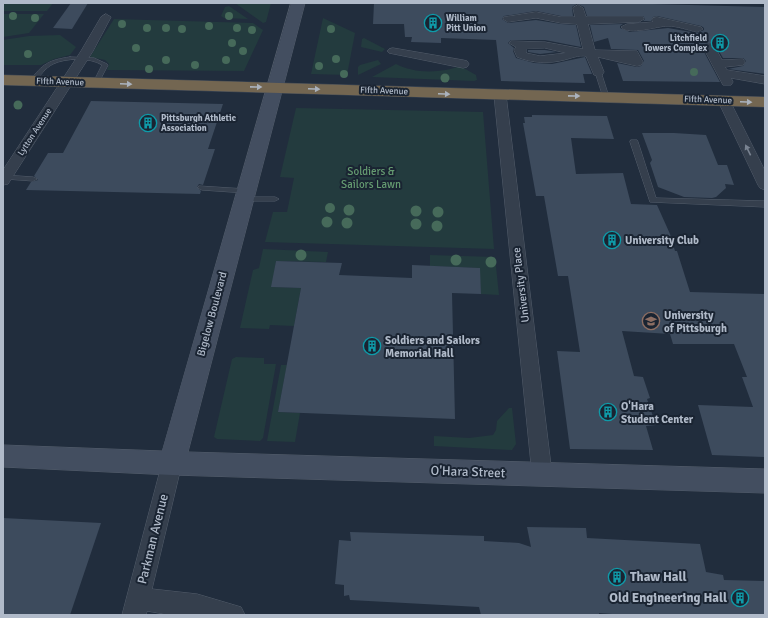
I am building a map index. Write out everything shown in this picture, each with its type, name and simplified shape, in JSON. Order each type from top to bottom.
[{"type":"highway","name":"Fifth Avenue","points":[[3,80],[765,102]]},
{"type":"main road","name":"Bigelow Boulevard","points":[[172,463],[298,3]]},
{"type":"main road","points":[[3,456],[172,463]]},
{"type":"main road","name":"O'Hara Street","points":[[172,463],[765,481]]},
{"type":"street","points":[[578,8],[585,21],[590,52],[598,72]]},
{"type":"street","name":"Lytton Avenue","points":[[4,180],[82,59],[106,17]]},
{"type":"street","points":[[503,18],[541,24],[561,20],[585,21],[639,19]]},
{"type":"street","points":[[652,19],[673,21],[699,30]]},
{"type":"street","points":[[585,21],[624,27],[640,27],[673,21]]},
{"type":"street","points":[[422,45],[424,57]]},
{"type":"street","points":[[709,47],[723,73]]},
{"type":"street","points":[[518,48],[521,55],[531,58],[560,52],[590,52],[612,48]]},
{"type":"street","points":[[424,57],[461,52]]},
{"type":"street","points":[[391,56],[424,57],[464,64]]},
{"type":"street","points":[[723,73],[740,62]]},
{"type":"street","points":[[723,73],[765,80]]},
{"type":"street","name":"University Place","points":[[500,95],[542,474]]},
{"type":"street","points":[[724,101],[762,173],[765,185]]},
{"type":"street","name":"Parkman Avenue","points":[[136,606],[172,463]]},
{"type":"street","points":[[136,606],[156,602],[197,606],[233,615]]},
{"type":"lane","points":[[33,81],[42,69],[51,63],[68,59],[82,59],[96,60],[105,65],[96,83]]},
{"type":"lane","points":[[598,72],[606,97]]},
{"type":"lane","points":[[634,142],[653,200],[765,204]]},
{"type":"lane","points":[[4,180],[33,178]]},
{"type":"lane","points":[[202,188],[275,199]]},
{"type":"green space","points":[[3,3],[53,3],[47,11],[3,11]]},
{"type":"green space","points":[[235,3],[271,3],[266,22],[263,23]]},
{"type":"green space","points":[[229,6],[248,19],[224,18],[221,16],[225,7]]},
{"type":"green space","points":[[3,14],[44,14],[29,33],[3,37]]},
{"type":"green space","points":[[323,18],[355,33],[347,75],[311,74]]},
{"type":"green space","points":[[114,19],[253,23],[263,30],[244,71],[107,70],[109,64],[105,60],[90,57]]},
{"type":"green space","points":[[60,35],[76,47],[70,55],[54,59],[41,65],[3,65],[3,40],[29,36]]},
{"type":"green space","points":[[364,38],[385,49],[382,52],[361,47],[362,39]]},
{"type":"green space","points":[[378,60],[381,64],[358,75],[358,67],[360,65]]},
{"type":"green space","points":[[396,64],[411,70],[419,71],[437,71],[460,66],[476,75],[477,80],[372,77]]},
{"type":"green space","name":"Soldiers & Sailors Lawn","points":[[296,108],[483,112],[494,249],[265,242],[273,212],[287,212],[294,178],[280,177]]},
{"type":"green space","points":[[263,249],[328,252],[326,262],[276,261],[272,287],[301,288],[294,326],[270,325],[269,329],[240,328],[253,270],[259,268]]},
{"type":"green space","points":[[430,255],[495,257],[499,295],[481,294],[479,268],[430,266]]},
{"type":"green space","points":[[236,357],[264,358],[264,364],[276,364],[263,438],[260,441],[217,439],[214,437],[232,359]]},
{"type":"green space","points":[[281,365],[287,365],[278,412],[300,413],[295,442],[267,441]]},
{"type":"green space","points":[[509,408],[512,408],[516,444],[512,450],[434,446],[434,436],[469,438],[493,435],[496,430],[497,421]]},
{"type":"building","points":[[71,3],[88,3],[72,29],[53,28]]},
{"type":"building","points":[[374,3],[616,3],[765,7],[765,74],[728,69],[743,66],[746,61],[743,58],[723,58],[715,44],[710,43],[705,44],[703,50],[720,82],[623,81],[617,63],[637,67],[641,66],[644,61],[638,50],[611,49],[608,38],[594,42],[590,25],[623,24],[620,28],[630,32],[668,28],[697,33],[704,30],[704,28],[657,16],[653,17],[651,21],[643,21],[645,19],[643,16],[587,16],[584,7],[577,4],[572,7],[573,16],[561,16],[536,11],[504,16],[502,19],[508,23],[536,20],[576,25],[581,47],[545,40],[511,40],[508,43],[514,48],[513,51],[516,58],[534,63],[552,64],[585,57],[592,74],[583,74],[585,83],[501,81],[496,40],[441,38],[441,43],[411,42],[412,37],[405,37],[404,24],[373,24]]},
{"type":"building","points":[[528,50],[557,52],[540,54],[528,52]]},
{"type":"building","points":[[91,101],[223,104],[208,149],[215,149],[203,185],[199,184],[197,187],[201,191],[200,194],[26,190],[31,182],[38,180],[34,176],[48,153],[63,153]]},
{"type":"building","points":[[532,115],[607,116],[614,139],[571,138],[576,174],[623,173],[631,204],[657,205],[670,234],[675,251],[677,251],[690,292],[765,294],[765,457],[712,455],[698,405],[753,407],[742,377],[747,377],[734,344],[673,344],[670,334],[622,331],[634,376],[643,377],[650,398],[647,399],[656,425],[646,426],[653,450],[570,449],[557,351],[580,352],[568,276],[558,276],[544,196],[536,196],[523,123],[525,123],[524,117],[532,117]]},
{"type":"building","points":[[642,133],[706,135],[718,165],[727,165],[734,185],[725,184],[726,188],[716,197],[712,198],[684,197],[658,187],[650,163],[652,160]]},
{"type":"building","name":"Soldiers and Sailors Memorial Hall","points":[[276,261],[342,263],[339,275],[412,278],[412,265],[480,268],[481,294],[452,293],[455,419],[278,412],[301,288],[271,287]]},
{"type":"building","points":[[3,518],[101,523],[70,615],[3,615]]},
{"type":"building","points":[[527,527],[586,528],[587,538],[700,544],[706,572],[723,575],[724,580],[765,581],[765,615],[625,615],[599,613],[599,615],[481,615],[479,607],[350,600],[349,595],[344,596],[344,585],[335,584],[339,540],[351,541],[350,532],[484,536],[484,541],[519,543],[531,547]]},
{"type":"place","name":"William Pitt Union","points":[[433,23]]},
{"type":"place","name":"Litchfield Towers Complex","points":[[720,43]]},
{"type":"place","name":"Pittsburgh Athletic Association","points":[[148,123]]},
{"type":"place","name":"University Club","points":[[612,240]]},
{"type":"place","name":"University of Pittsburgh","points":[[651,321]]},
{"type":"place","name":"Soldiers and Sailors Memorial Hall","points":[[372,346]]},
{"type":"place","name":"O'Hara Student Center","points":[[608,412]]},
{"type":"place","name":"Thaw Hall","points":[[617,577]]},
{"type":"place","name":"Old Engineering Hall","points":[[740,598]]}]
